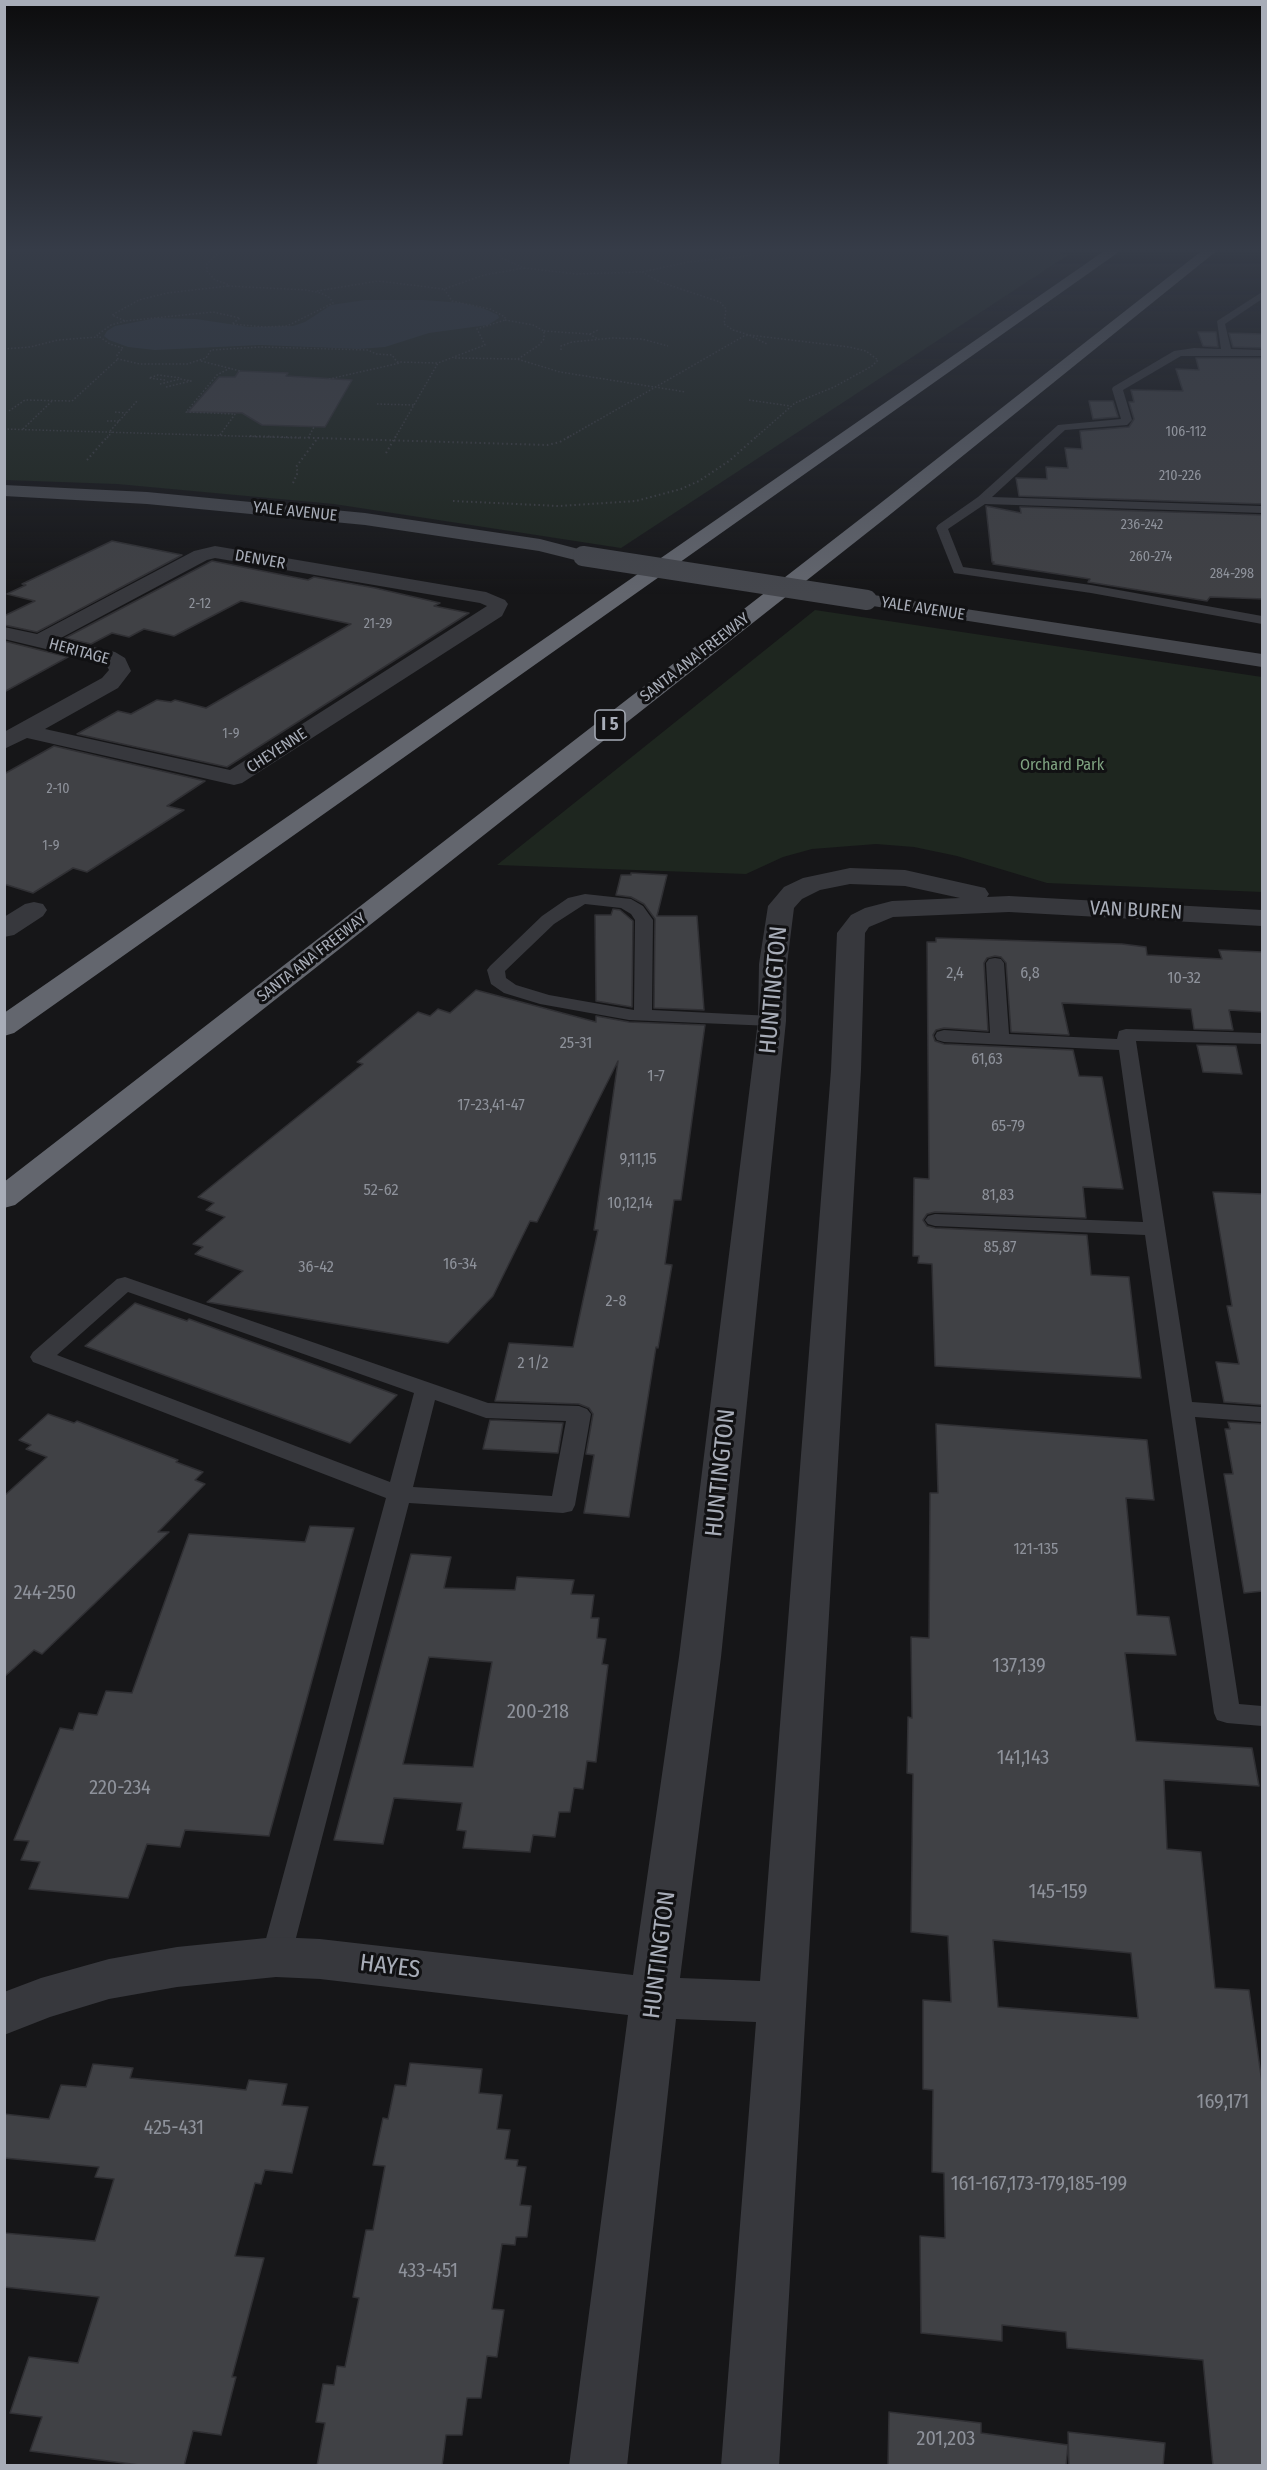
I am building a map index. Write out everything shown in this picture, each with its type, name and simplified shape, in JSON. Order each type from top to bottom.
[{"type":"highway","points":[[4,1027],[953,364]]},
{"type":"highway","name":"SANTA ANA FREEWAY","points":[[4,1198],[1068,364]]},
{"type":"main road","name":"YALE AVENUE","points":[[4,490],[158,498],[365,519],[540,545],[583,556]]},
{"type":"main road","name":"YALE AVENUE","points":[[4,504],[177,513],[324,526],[530,552],[583,556],[1263,661]]},
{"type":"street","name":"DENVER","points":[[40,641],[201,555],[215,552],[486,598],[498,604]]},
{"type":"street","name":"CHEYENNE","points":[[4,719],[29,728],[234,778],[495,612],[498,604]]},
{"type":"street","name":"HERITAGE","points":[[4,633],[107,657],[117,663],[120,671],[110,683],[4,742]]},
{"type":"street","name":"HUNTINGTON","points":[[598,2466],[654,1998],[700,1657],[772,1021],[773,964],[782,906],[793,893],[812,884],[850,876],[905,878],[1009,904]]},
{"type":"street","points":[[4,901],[34,910],[4,929]]},
{"type":"street","points":[[750,2466],[846,1070],[851,933],[860,921],[891,909],[1009,904]]},
{"type":"street","name":"VAN BUREN","points":[[1009,904],[1263,918]]},
{"type":"street","name":"HAYES","points":[[4,2014],[42,1999],[109,1979],[177,1967],[276,1957],[320,1959],[654,1998],[782,2002]]},
{"type":"lane","points":[[1159,364],[1117,389],[1127,420],[1123,423],[1062,427],[982,500],[942,528],[958,570],[1091,589],[1263,620]]},
{"type":"lane","points":[[982,500],[1263,510]]},
{"type":"lane","points":[[643,1016],[644,920],[637,910],[625,903],[585,899],[574,902],[548,920],[496,970],[495,977],[501,983],[528,995],[586,1008],[643,1016],[772,1021]]},
{"type":"lane","points":[[995,963],[1000,1039]]},
{"type":"lane","points":[[1263,1038],[1126,1035],[1227,1713],[1263,1716]]},
{"type":"lane","points":[[945,1036],[1128,1045]]},
{"type":"lane","points":[[935,1220],[1155,1229]]},
{"type":"lane","points":[[125,1284],[426,1391],[486,1410],[579,1414],[563,1505],[399,1494],[41,1357],[125,1284]]},
{"type":"lane","points":[[276,1957],[426,1391]]},
{"type":"lane","points":[[1182,1409],[1263,1414]]},
{"type":"path","points":[[9,411],[25,400],[72,401],[112,364]]},
{"type":"path","points":[[150,364],[182,364]]},
{"type":"path","points":[[214,364],[240,371]]},
{"type":"path","points":[[329,379],[394,364]]},
{"type":"path","points":[[386,453],[437,364]]},
{"type":"path","points":[[534,364],[560,372],[686,392]]},
{"type":"path","points":[[4,429],[542,446],[553,444],[696,364]]},
{"type":"path","points":[[449,501],[559,506],[610,504],[658,496],[699,482],[729,461],[791,406],[834,387],[874,364]]},
{"type":"path","points":[[230,368],[217,375],[186,412],[234,414]]},
{"type":"path","points":[[169,381],[149,378],[166,375],[180,376],[182,377],[180,379]]},
{"type":"path","points":[[160,384],[180,379],[191,381],[166,387]]},
{"type":"path","points":[[22,429],[52,400]]},
{"type":"path","points":[[749,400],[791,406]]},
{"type":"path","points":[[87,460],[137,401]]},
{"type":"path","points":[[377,404],[414,405]]},
{"type":"path","points":[[220,435],[238,410]]},
{"type":"path","points":[[115,412],[127,413]]},
{"type":"path","points":[[107,421],[119,421]]},
{"type":"path","points":[[308,438],[314,427]]},
{"type":"path","points":[[290,489],[298,472],[296,467],[317,439]]},
{"type":"green space","points":[[5,364],[901,364],[621,548],[334,504],[117,484],[5,480]]},
{"type":"green space","name":"Orchard Park","points":[[815,610],[1262,677],[1262,892],[1047,883],[957,856],[914,847],[876,844],[812,849],[783,857],[746,874],[497,865]]},
{"type":"building","points":[[1198,364],[1263,364],[1263,504],[1019,496],[1016,478],[1047,479],[1046,467],[1068,468],[1065,448],[1082,449],[1080,431],[1129,427],[1134,419],[1129,402],[1134,402],[1131,390],[1183,391],[1176,369],[1199,370]]},
{"type":"building","points":[[239,371],[288,373],[286,376],[352,380],[325,427],[262,425],[242,413],[188,412],[219,377],[235,377]]},
{"type":"building","points":[[1089,401],[1113,401],[1118,417],[1093,419]]},
{"type":"building","points":[[986,506],[1021,513],[1020,507],[1263,515],[1263,599],[1210,597],[1207,601],[993,564]]},
{"type":"building","points":[[112,541],[182,555],[37,632],[4,625],[4,616],[35,601],[7,594],[26,585],[22,584]]},
{"type":"building","points":[[212,561],[308,580],[314,577],[375,588],[440,603],[434,606],[469,613],[227,767],[77,734],[118,711],[131,714],[157,700],[171,702],[175,700],[206,708],[351,624],[241,601],[174,636],[144,629],[129,637],[112,633],[91,644],[65,638]]},
{"type":"building","points":[[4,641],[68,657],[4,692]]},
{"type":"building","points":[[54,746],[205,781],[167,806],[184,810],[87,872],[73,868],[33,893],[4,884],[4,774]]},
{"type":"building","points":[[631,873],[667,875],[657,916],[697,916],[704,1010],[654,1008],[655,919],[644,904],[631,897],[616,895],[621,875],[631,875]]},
{"type":"building","points":[[613,909],[620,910],[633,921],[632,1007],[596,1001],[595,915],[611,915]]},
{"type":"building","points":[[936,938],[1122,944],[1146,947],[1147,955],[1222,959],[1219,950],[1263,952],[1263,1012],[1229,1010],[1233,1030],[1194,1029],[1191,1009],[1062,1003],[1069,1035],[1011,1032],[1006,963],[1001,957],[995,956],[987,958],[984,963],[988,1031],[944,1028],[936,1030],[933,1035],[935,1041],[944,1044],[1073,1050],[1079,1076],[1102,1077],[1123,1189],[1083,1187],[1086,1218],[935,1212],[927,1214],[923,1220],[927,1226],[935,1228],[1087,1235],[1091,1275],[1129,1277],[1141,1378],[935,1366],[932,1264],[918,1263],[919,1256],[913,1256],[914,1178],[929,1179],[927,942],[936,942]]},
{"type":"building","points":[[476,990],[596,1022],[596,1016],[629,1022],[705,1025],[681,1200],[674,1200],[665,1264],[672,1265],[658,1348],[656,1347],[629,1517],[584,1513],[594,1455],[586,1454],[593,1414],[589,1408],[579,1404],[495,1401],[509,1343],[573,1347],[598,1230],[594,1230],[618,1061],[537,1222],[530,1221],[493,1296],[448,1343],[207,1302],[243,1271],[195,1254],[203,1247],[193,1244],[225,1217],[206,1210],[214,1203],[198,1197],[363,1064],[357,1062],[418,1012],[430,1016],[438,1009],[450,1013]]},
{"type":"building","points":[[1197,1045],[1236,1046],[1242,1074],[1203,1072]]},
{"type":"building","points":[[1213,1192],[1263,1194],[1263,1405],[1224,1402],[1216,1362],[1239,1364],[1227,1306],[1232,1306]]},
{"type":"building","points":[[135,1303],[187,1321],[189,1319],[397,1395],[350,1443],[85,1346]]},
{"type":"building","points":[[48,1414],[74,1423],[77,1421],[178,1460],[176,1462],[203,1472],[195,1480],[205,1484],[158,1532],[169,1532],[42,1654],[34,1650],[4,1677],[4,1496],[47,1457],[26,1449],[31,1445],[19,1440]]},
{"type":"building","points":[[490,1420],[563,1423],[558,1453],[483,1449]]},
{"type":"building","points":[[1228,1422],[1263,1424],[1263,1591],[1244,1593],[1224,1474],[1233,1474],[1225,1429],[1230,1429]]},
{"type":"building","points":[[936,1424],[1147,1440],[1154,1500],[1126,1498],[1137,1615],[1169,1617],[1176,1655],[1125,1653],[1136,1741],[1252,1748],[1259,1786],[1164,1780],[1167,1849],[1201,1852],[1215,1988],[1249,1990],[1263,2090],[1263,2466],[1213,2466],[1203,2360],[1067,2348],[1066,2332],[1002,2325],[1002,2341],[921,2333],[920,2236],[945,2238],[944,2173],[932,2172],[933,2090],[923,2089],[923,2000],[951,2002],[948,1936],[911,1932],[913,1774],[907,1773],[908,1717],[912,1718],[911,1637],[929,1638],[930,1493],[938,1493]],"holes":[[[993,1940],[1131,1953],[1138,2018],[998,2007]]]},
{"type":"building","points":[[310,1526],[354,1528],[269,1836],[185,1830],[180,1847],[147,1844],[128,1898],[29,1889],[40,1862],[21,1860],[29,1841],[14,1840],[60,1728],[73,1730],[79,1713],[97,1715],[106,1691],[132,1693],[189,1534],[305,1542]]},
{"type":"building","points":[[411,1554],[451,1557],[444,1588],[515,1590],[517,1577],[574,1580],[571,1594],[594,1595],[591,1618],[599,1618],[597,1638],[606,1639],[602,1664],[608,1665],[596,1762],[587,1761],[583,1789],[574,1788],[570,1812],[559,1812],[555,1837],[533,1835],[530,1852],[463,1848],[466,1831],[457,1830],[462,1803],[394,1798],[383,1844],[334,1840]],"holes":[[[429,1657],[492,1662],[473,1767],[403,1764]]]},
{"type":"building","points":[[410,2063],[482,2069],[479,2093],[502,2095],[497,2129],[510,2130],[505,2159],[518,2160],[517,2166],[526,2167],[520,2205],[531,2206],[527,2237],[516,2237],[515,2245],[502,2244],[492,2309],[504,2310],[497,2357],[487,2356],[481,2398],[467,2398],[462,2435],[446,2435],[442,2466],[317,2466],[325,2423],[316,2422],[323,2384],[334,2385],[337,2366],[345,2367],[359,2298],[353,2297],[366,2230],[373,2230],[385,2166],[373,2165],[383,2118],[388,2119],[395,2085],[406,2086]]},
{"type":"building","points":[[93,2064],[133,2068],[130,2078],[246,2090],[249,2080],[287,2084],[282,2105],[308,2107],[292,2173],[265,2170],[261,2184],[255,2183],[235,2256],[264,2258],[232,2377],[236,2377],[221,2435],[193,2431],[184,2466],[147,2466],[30,2451],[42,2417],[10,2413],[29,2357],[78,2363],[99,2297],[4,2287],[4,2233],[95,2241],[114,2179],[95,2177],[99,2167],[4,2158],[4,2114],[49,2119],[61,2085],[86,2087]]},
{"type":"building","points":[[889,2412],[981,2423],[981,2433],[1068,2445],[1066,2466],[888,2466]]},
{"type":"building","points":[[1068,2432],[1165,2443],[1163,2466],[1069,2466]]}]
